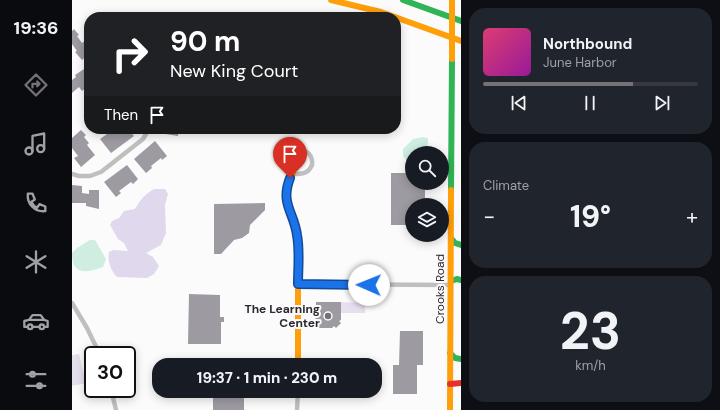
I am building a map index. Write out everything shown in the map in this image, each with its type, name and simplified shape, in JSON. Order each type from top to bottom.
[{"type":"main road","points":[[331,0],[379,12]]},
{"type":"main road","points":[[403,0],[461,21]]},
{"type":"main road","name":"Crooks Road","points":[[450,410],[452,0]]},
{"type":"main road","points":[[401,19],[461,41]]},
{"type":"main road","points":[[293,174],[288,184],[286,196],[287,206],[297,235],[298,358]]},
{"type":"main road","points":[[451,238],[455,243],[461,245]]},
{"type":"main road","points":[[451,283],[457,279],[461,280]]},
{"type":"main road","points":[[450,352],[455,358],[461,360]]},
{"type":"main road","points":[[450,384],[461,383]]},
{"type":"street","points":[[72,174],[79,176],[90,176],[102,172],[143,139],[146,134]]},
{"type":"street","points":[[296,150],[306,151],[312,158],[311,168],[303,174],[293,174],[288,163],[290,155],[296,150]]},
{"type":"street","points":[[298,284],[451,283]]},
{"type":"street","points":[[72,303],[96,346]]},
{"type":"street","points":[[113,398],[116,410]]},
{"type":"street","points":[[297,410],[298,398]]},
{"type":"shaded area","points":[[423,137],[428,138],[427,146],[406,146],[413,139]]},
{"type":"shaded area","points":[[405,147],[405,158],[403,156],[403,149]]},
{"type":"shaded area","points":[[154,189],[165,189],[168,194],[165,205],[166,233],[161,245],[146,253],[153,257],[159,266],[154,274],[147,278],[117,277],[110,266],[109,252],[113,250],[128,251],[124,243],[118,239],[110,225],[112,221],[119,218],[124,211],[135,209],[143,198]]},
{"type":"shaded area","points":[[90,240],[95,240],[106,259],[103,267],[91,271],[81,271],[74,266],[72,253]]},
{"type":"shaded area","points":[[341,302],[365,303],[365,313],[341,313]]},
{"type":"shaded area","points":[[79,354],[84,375],[84,383],[72,386],[72,355]]},
{"type":"building","points":[[74,29],[79,35],[77,36],[82,43],[84,42],[84,58],[82,60],[75,52],[77,51],[72,44],[72,31]]},
{"type":"building","points":[[84,69],[84,89],[82,91],[79,87],[72,93],[72,80],[76,77],[75,75]]},
{"type":"building","points":[[81,130],[86,135],[84,137],[89,143],[87,145],[95,155],[81,167],[74,158],[78,156],[72,148],[72,138]]},
{"type":"building","points":[[107,134],[132,134],[134,136],[111,153],[100,139]]},
{"type":"building","points":[[165,134],[178,134],[178,136]]},
{"type":"building","points":[[155,141],[167,156],[162,160],[161,158],[151,166],[152,168],[146,173],[134,159]]},
{"type":"building","points":[[127,165],[138,179],[133,184],[131,182],[119,191],[121,193],[116,197],[104,182]]},
{"type":"building","points":[[391,173],[405,173],[405,190],[425,190],[425,198],[405,198],[405,225],[391,225]]},
{"type":"building","points":[[72,185],[82,186],[82,193],[89,194],[89,190],[99,190],[99,209],[86,206],[86,203],[72,203]]},
{"type":"building","points":[[265,203],[265,210],[250,225],[249,233],[242,238],[234,240],[221,254],[214,254],[214,204]]},
{"type":"building","points":[[189,294],[220,295],[220,317],[224,317],[224,322],[221,322],[221,344],[188,344]]},
{"type":"building","name":"The Learning Center","points":[[316,302],[341,302],[341,320],[339,321],[341,323],[336,328],[334,326],[332,328],[315,328]]},
{"type":"building","points":[[400,331],[423,331],[423,365],[417,365],[417,394],[393,394],[393,365],[399,365]]},
{"type":"building","points":[[213,398],[244,398],[244,410],[213,410]]},
{"type":"traffic: fast","points":[[403,0],[461,21]]},
{"type":"traffic: fast","points":[[451,190],[452,59]]},
{"type":"traffic: fast","points":[[451,238],[455,243],[461,245]]},
{"type":"traffic: fast","points":[[451,281],[457,279],[461,280]]},
{"type":"traffic: fast","points":[[450,353],[455,358],[461,359]]},
{"type":"traffic: slow","points":[[331,0],[381,12]]},
{"type":"traffic: slow","points":[[452,0],[452,59]]},
{"type":"traffic: slow","points":[[401,19],[461,41]]},
{"type":"traffic: slow","points":[[293,174],[288,184],[286,196],[298,239],[298,358]]},
{"type":"traffic: slow","points":[[450,410],[451,190]]},
{"type":"traffic: jam","points":[[450,384],[461,383]]},
{"type":"place","name":"The Learning Center","points":[[328,316]]},
{"type":"route","points":[[290,178],[286,189],[286,196],[287,206],[297,235],[298,284],[369,285]]}]
